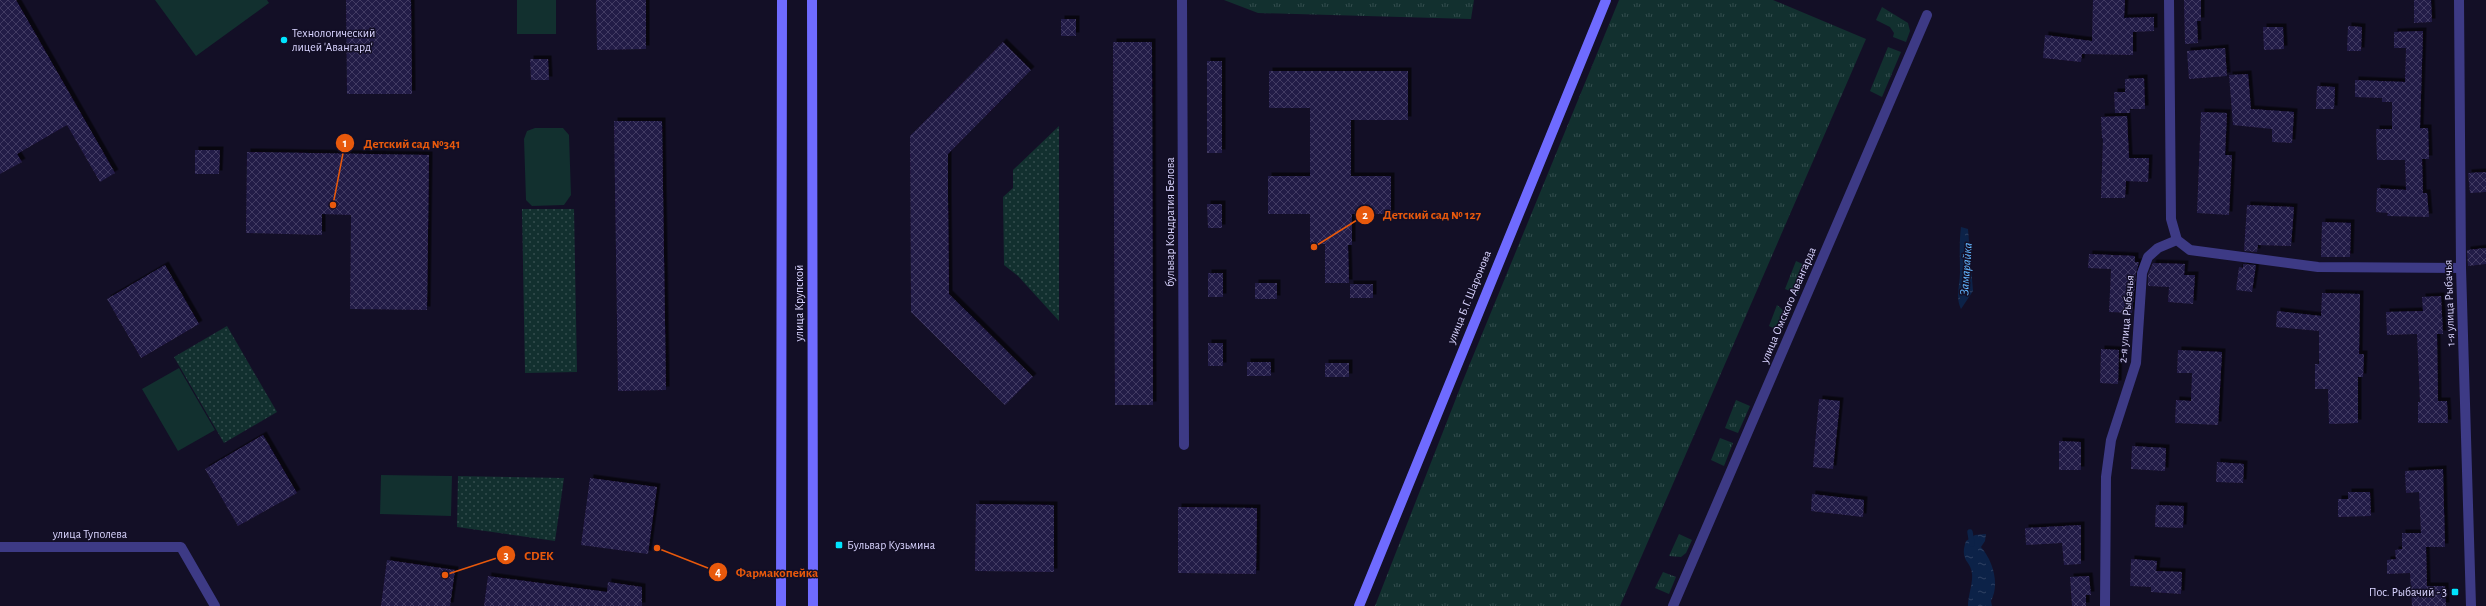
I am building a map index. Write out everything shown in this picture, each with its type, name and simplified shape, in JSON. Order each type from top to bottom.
[{"type":"main road","name":"улица Крупской","points":[[781,606],[782,0]]},
{"type":"main road","name":"улица Крупской","points":[[812,0],[813,606]]},
{"type":"main road","name":"улица Б.Г. Шаронова","points":[[1359,606],[1606,0]]},
{"type":"street","name":"бульвар Кондратия Белова","points":[[1182,0],[1184,445]]},
{"type":"street","points":[[2169,0],[2171,218],[2177,240],[2190,250],[2318,267],[2461,268]]},
{"type":"street","name":"1-я улица Рыбачья","points":[[2459,0],[2461,268],[2471,606]]},
{"type":"street","name":"улица Омского Авангарда","points":[[1673,606],[1927,15]]},
{"type":"street","name":"2-я улица Рыбачья","points":[[2105,606],[2106,477],[2111,440],[2136,363],[2142,273],[2148,257],[2158,248],[2177,240]]},
{"type":"street","name":"улица Туполева","points":[[0,547],[181,547],[215,606]]},
{"type":"green space","points":[[155,0],[267,0],[269,3],[196,56]]},
{"type":"green space","points":[[517,0],[556,0],[556,34],[517,34]]},
{"type":"green space","points":[[1224,0],[1474,0],[1471,19],[1258,13]]},
{"type":"green space","points":[[1619,0],[1773,0],[1866,39],[1620,606],[1375,606],[1462,383]]},
{"type":"green space","points":[[1882,7],[1908,23],[1910,31],[1906,42],[1893,37],[1894,33],[1890,27],[1876,20]]},
{"type":"green space","points":[[1888,47],[1901,52],[1882,97],[1870,91]]},
{"type":"green space","points":[[1059,126],[1059,321],[1018,276],[1004,265],[1003,197],[1013,188],[1013,170]]},
{"type":"green space","points":[[535,128],[563,128],[569,135],[571,195],[564,205],[532,206],[526,200],[524,139],[527,131]]},
{"type":"green space","points":[[522,209],[574,209],[577,372],[525,373]]},
{"type":"green space","points":[[1796,261],[1809,267],[1798,294],[1785,289]]},
{"type":"green space","points":[[1777,305],[1784,311],[1786,317],[1785,324],[1781,332],[1769,326]]},
{"type":"green space","points":[[227,326],[277,412],[224,443],[174,357]]},
{"type":"green space","points":[[179,368],[215,430],[178,451],[142,389]]},
{"type":"green space","points":[[1736,400],[1750,406],[1738,433],[1725,428]]},
{"type":"green space","points":[[1720,438],[1733,443],[1724,466],[1711,460]]},
{"type":"green space","points":[[381,475],[452,476],[451,516],[380,514]]},
{"type":"green space","points":[[458,476],[564,478],[555,541],[457,527]]},
{"type":"green space","points":[[1679,534],[1692,540],[1686,553],[1681,557],[1669,556]]},
{"type":"green space","points":[[1663,572],[1676,577],[1669,594],[1655,588]]},
{"type":"water","points":[[1961,227],[1968,229],[1973,291],[1961,309],[1958,295],[1960,277]]},
{"type":"water","points":[[1986,534],[1985,541],[1981,547],[1989,559],[1994,573],[1995,587],[1991,601],[1992,606],[1968,606],[1972,574],[1965,557],[1964,548],[1966,541],[1975,535]]},
{"type":"building","points":[[0,0],[16,0],[115,173],[100,182],[67,125],[17,154],[22,162],[0,174]]},
{"type":"building","points":[[346,0],[411,0],[412,94],[347,94]]},
{"type":"building","points":[[596,0],[646,0],[646,49],[597,50]]},
{"type":"building","points":[[2093,0],[2125,0],[2124,18],[2154,17],[2154,31],[2133,32],[2133,55],[2082,54],[2081,62],[2043,58],[2045,35],[2092,41]]},
{"type":"building","points":[[2184,0],[2201,0],[2201,21],[2197,21],[2198,43],[2185,44]]},
{"type":"building","points":[[2414,0],[2431,0],[2432,22],[2414,23]]},
{"type":"building","points":[[1061,19],[1076,19],[1076,36],[1061,36]]},
{"type":"building","points":[[2348,26],[2362,27],[2361,51],[2347,51]]},
{"type":"building","points":[[2263,27],[2283,27],[2284,49],[2264,50]]},
{"type":"building","points":[[2423,31],[2420,128],[2428,128],[2429,159],[2422,159],[2423,193],[2427,193],[2429,217],[2387,216],[2388,213],[2376,212],[2377,188],[2406,190],[2405,160],[2377,160],[2376,129],[2392,129],[2392,102],[2382,102],[2382,98],[2355,97],[2355,80],[2405,82],[2406,48],[2394,48],[2394,32]]},
{"type":"building","points":[[1003,42],[1031,70],[948,154],[948,199],[949,294],[1033,377],[1005,405],[911,312],[910,136]]},
{"type":"building","points":[[1113,42],[1152,42],[1153,405],[1115,405]]},
{"type":"building","points":[[2225,48],[2227,76],[2189,79],[2187,51]]},
{"type":"building","points":[[530,59],[548,59],[549,80],[531,80]]},
{"type":"building","points":[[1207,61],[1222,61],[1222,153],[1207,153]]},
{"type":"building","points":[[1269,71],[1408,71],[1408,120],[1351,120],[1351,176],[1391,176],[1391,214],[1352,214],[1352,245],[1348,245],[1349,283],[1325,283],[1325,244],[1310,244],[1310,214],[1268,214],[1268,176],[1310,176],[1310,108],[1269,108]]},
{"type":"building","points":[[2248,74],[2251,109],[2294,112],[2292,143],[2272,142],[2272,129],[2233,125],[2229,75]]},
{"type":"building","points":[[2144,78],[2145,109],[2130,109],[2130,113],[2115,113],[2114,92],[2125,92],[2125,79]]},
{"type":"building","points":[[2317,86],[2335,87],[2334,109],[2316,109]]},
{"type":"building","points":[[2201,112],[2227,113],[2225,155],[2232,155],[2229,215],[2197,213]]},
{"type":"building","points":[[2127,116],[2129,158],[2149,158],[2148,182],[2126,181],[2125,198],[2101,198],[2103,138],[2102,139],[2101,117]]},
{"type":"building","points":[[614,121],[662,121],[666,390],[618,391]]},
{"type":"building","points":[[195,150],[220,150],[219,174],[195,174]]},
{"type":"building","points":[[247,152],[429,155],[427,310],[350,309],[351,215],[322,214],[322,235],[246,233]]},
{"type":"building","points":[[2486,172],[2486,192],[2470,193],[2468,173]]},
{"type":"building","points":[[1207,204],[1222,204],[1222,228],[1208,228]]},
{"type":"building","points":[[2247,205],[2294,207],[2291,246],[2258,245],[2257,252],[2244,251]]},
{"type":"building","points":[[2322,222],[2351,223],[2350,257],[2321,257]]},
{"type":"building","points":[[2486,248],[2486,264],[2468,266],[2467,250]]},
{"type":"building","points":[[2089,254],[2135,256],[2135,262],[2139,262],[2136,273],[2132,313],[2109,312],[2111,269],[2088,268]]},
{"type":"building","points":[[2153,263],[2185,264],[2184,275],[2195,275],[2193,304],[2168,302],[2169,287],[2148,286],[2148,274]]},
{"type":"building","points":[[2243,264],[2256,265],[2252,292],[2236,290],[2239,267],[2243,268]]},
{"type":"building","points":[[165,265],[199,324],[141,358],[107,299]]},
{"type":"building","points":[[1208,273],[1223,273],[1223,297],[1208,297]]},
{"type":"building","points":[[1255,283],[1277,283],[1277,299],[1255,299]]},
{"type":"building","points":[[1350,284],[1373,284],[1373,298],[1350,298]]},
{"type":"building","points":[[2322,293],[2360,294],[2359,354],[2364,354],[2363,377],[2358,377],[2358,423],[2329,424],[2328,389],[2315,389],[2315,364],[2319,364],[2319,331],[2276,327],[2277,311],[2321,316]]},
{"type":"building","points":[[2441,296],[2443,334],[2437,334],[2438,401],[2447,401],[2448,423],[2418,423],[2418,402],[2420,402],[2417,334],[2387,335],[2386,312],[2423,311],[2422,297]]},
{"type":"building","points":[[1208,343],[1223,343],[1223,366],[1208,366]]},
{"type":"building","points":[[2101,349],[2119,350],[2118,384],[2100,383]]},
{"type":"building","points":[[2178,350],[2222,352],[2218,425],[2175,423],[2176,400],[2191,401],[2192,373],[2177,373]]},
{"type":"building","points":[[1247,362],[1271,362],[1271,376],[1247,376]]},
{"type":"building","points":[[1325,363],[1349,363],[1349,377],[1325,377]]},
{"type":"building","points":[[1819,399],[1840,401],[1833,469],[1813,467]]},
{"type":"building","points":[[263,435],[297,493],[238,526],[205,469]]},
{"type":"building","points":[[2059,441],[2081,442],[2081,470],[2059,470]]},
{"type":"building","points":[[2132,446],[2166,448],[2165,471],[2131,469]]},
{"type":"building","points":[[2217,462],[2244,464],[2243,483],[2216,482]]},
{"type":"building","points":[[2443,469],[2445,547],[2426,547],[2427,586],[2445,586],[2446,606],[2412,606],[2410,573],[2387,574],[2387,560],[2396,559],[2395,550],[2402,549],[2402,533],[2421,533],[2419,492],[2406,493],[2405,471]]},
{"type":"building","points":[[590,478],[657,487],[648,554],[581,545]]},
{"type":"building","points":[[2348,492],[2370,492],[2371,516],[2338,517],[2338,499],[2348,499]]},
{"type":"building","points":[[1812,494],[1864,500],[1863,517],[1811,511]]},
{"type":"building","points":[[976,504],[1054,505],[1054,572],[975,571]]},
{"type":"building","points":[[2156,505],[2184,506],[2183,528],[2155,527]]},
{"type":"building","points":[[1178,507],[1257,508],[1256,574],[1178,573]]},
{"type":"building","points":[[2081,525],[2081,564],[2064,565],[2062,543],[2026,545],[2025,528]]},
{"type":"building","points":[[2131,559],[2157,561],[2156,571],[2182,572],[2181,594],[2151,592],[2151,587],[2130,586]]},
{"type":"building","points":[[387,560],[455,570],[450,606],[381,606]]},
{"type":"building","points":[[488,576],[607,592],[608,582],[642,587],[642,606],[484,606]]},
{"type":"building","points":[[2089,576],[2091,595],[2086,595],[2086,606],[2072,606],[2070,577]]},
{"type":"waterway","name":"Замарайка","points":[[1970,532],[1972,544]]},
{"type":"place","name":"Технологический лицей 'Авангард'","points":[[284,40]]},
{"type":"place","name":"Детский сад №341","points":[[333,205]]},
{"type":"place","name":"Детский сад № 127","points":[[1314,247]]},
{"type":"place","name":"Бульвар Кузьмина","points":[[839,545]]},
{"type":"place","name":"Фармакопейка","points":[[657,548]]},
{"type":"place","name":"CDEK","points":[[445,575]]},
{"type":"place","name":"Пос. Рыбачий - 3","points":[[2455,592]]}]
